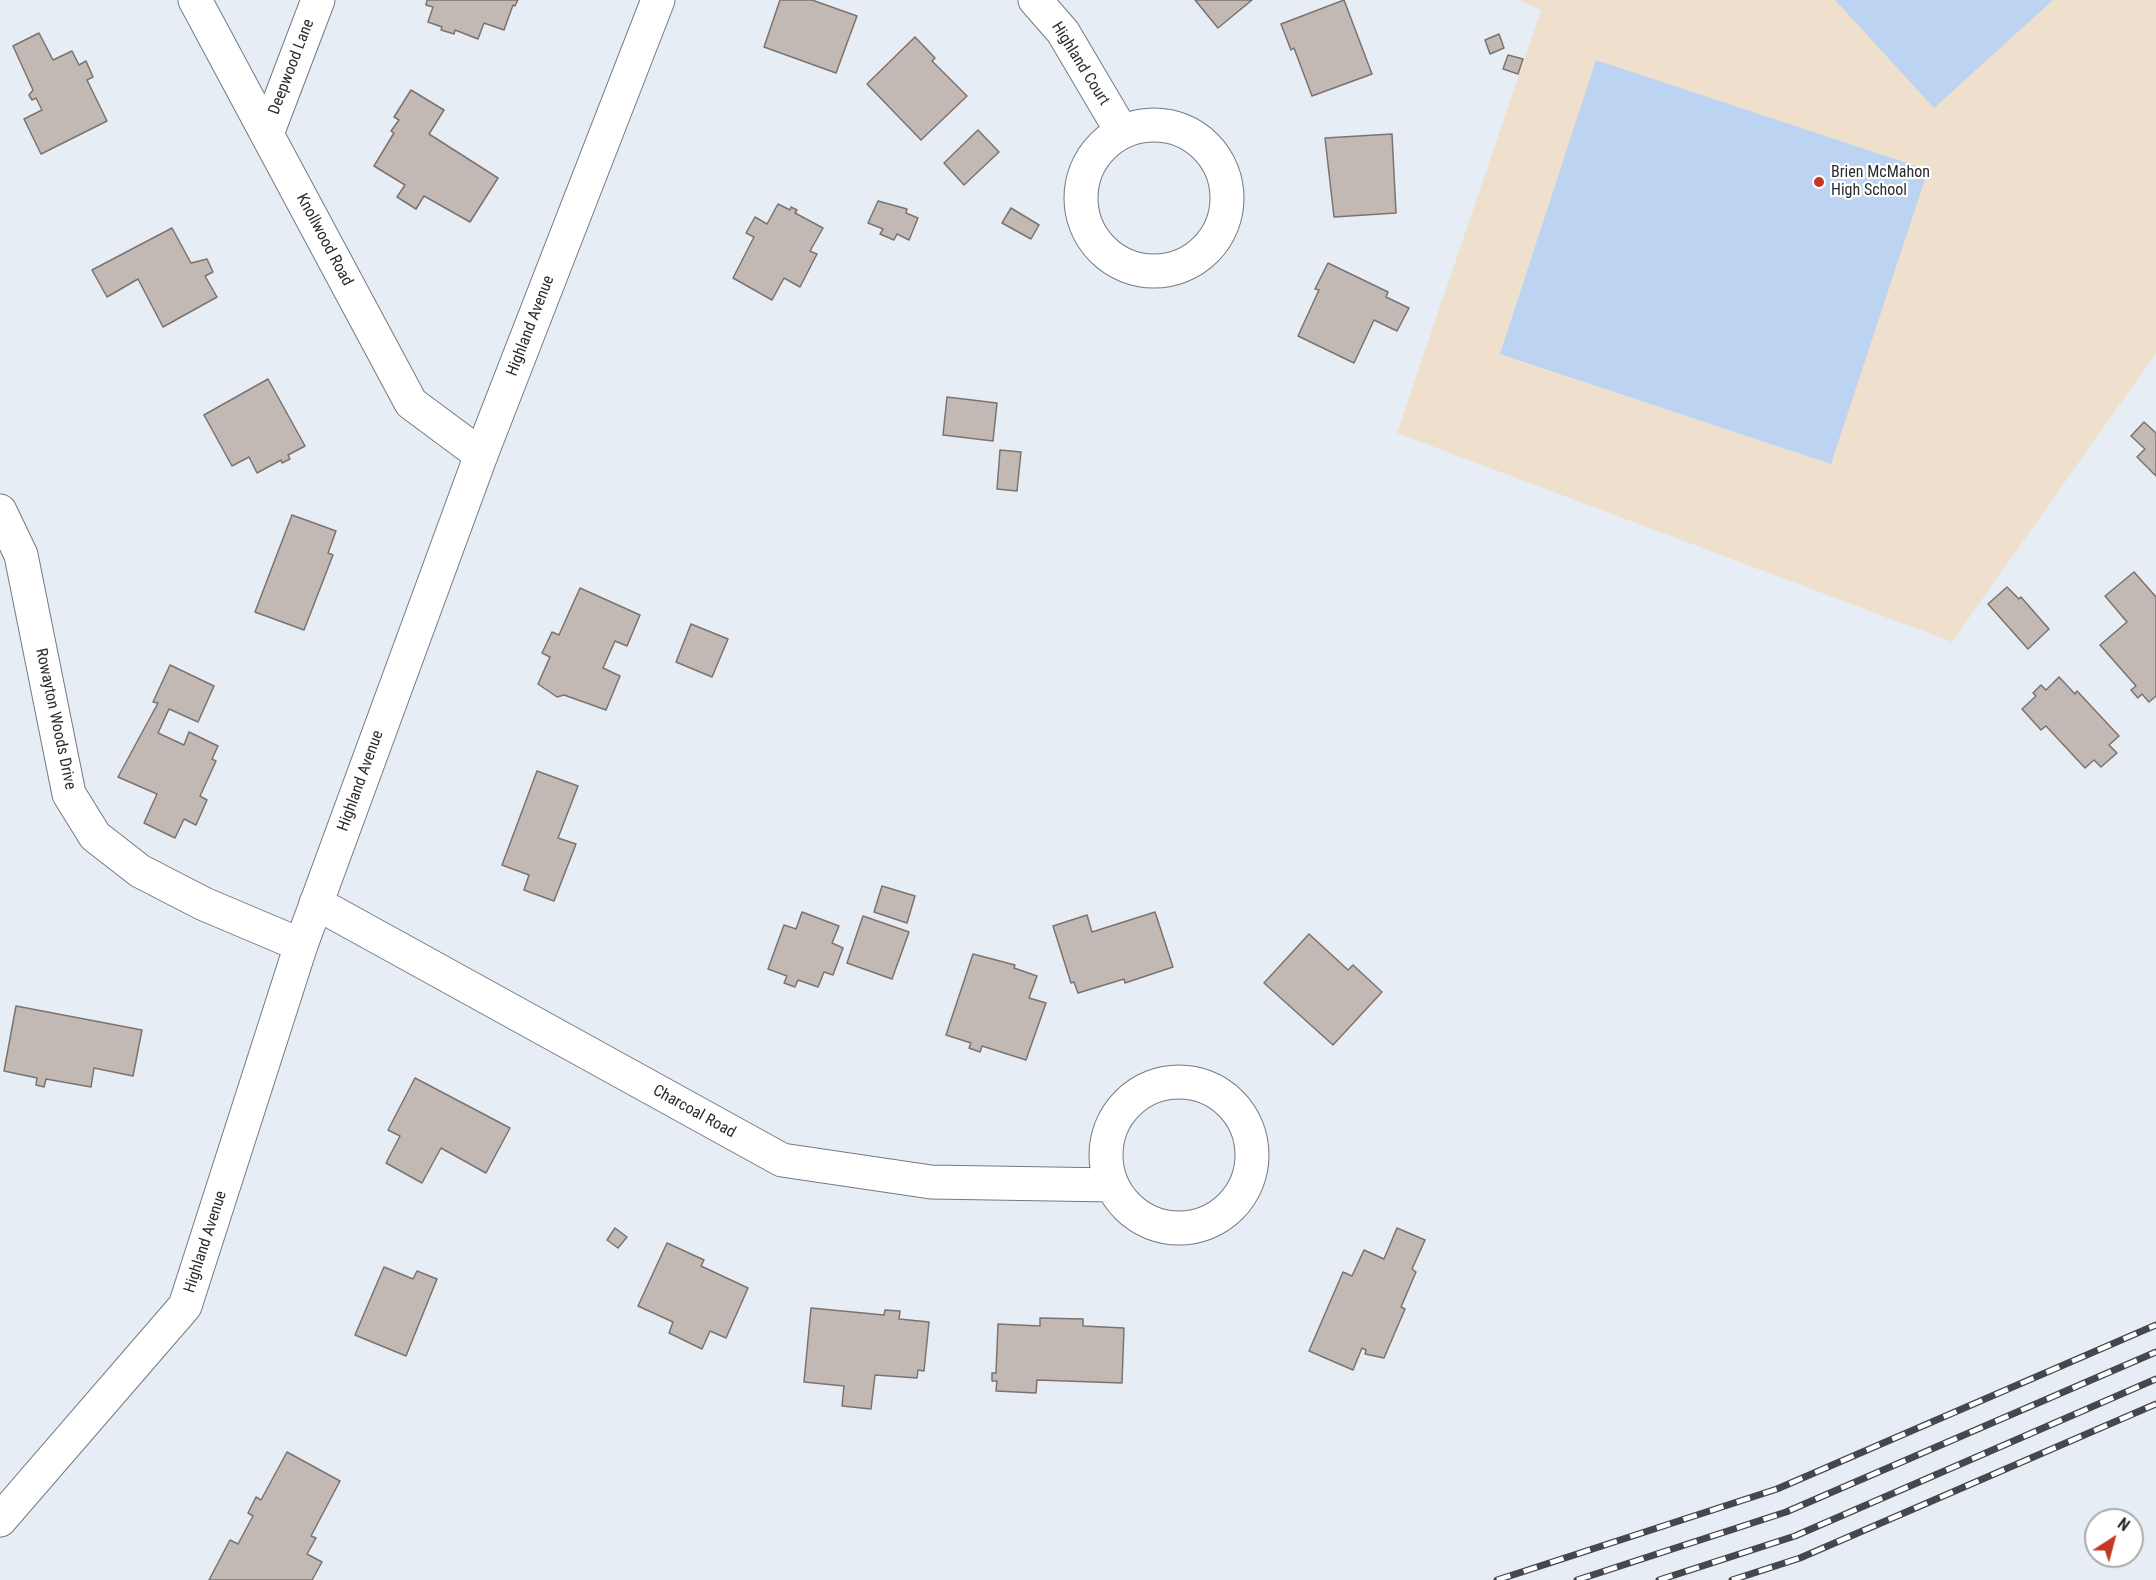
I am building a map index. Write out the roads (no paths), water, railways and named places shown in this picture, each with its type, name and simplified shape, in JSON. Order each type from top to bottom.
[{"type":"street","name":"Knollwood Road","points":[[195,0],[411,403],[481,455]]},
{"type":"street","name":"Deepwood Lane","points":[[267,134],[318,0]]},
{"type":"street","name":"Highland Avenue","points":[[0,1520],[185,1306],[316,903],[481,455],[658,0]]},
{"type":"street","name":"Highland Court","points":[[1035,0],[1063,32],[1122,132]]},
{"type":"street","points":[[1147,125],[1173,127],[1196,137],[1214,155],[1226,178],[1228,204],[1222,228],[1207,250],[1187,264],[1162,272],[1136,270],[1112,259],[1094,241],[1083,218],[1081,193],[1087,168],[1101,146],[1122,132],[1147,125]]},
{"type":"street","name":"Rowayton Woods Drive","points":[[0,511],[21,555],[69,794],[95,836],[140,871],[204,904],[301,945]]},
{"type":"street","name":"Charcoal Road","points":[[316,903],[782,1160],[931,1182],[1112,1185]]},
{"type":"street","points":[[1185,1082],[1210,1089],[1231,1104],[1245,1125],[1252,1150],[1249,1175],[1238,1198],[1220,1215],[1197,1226],[1172,1228],[1147,1221],[1126,1206],[1112,1185],[1105,1160],[1108,1135],[1119,1112],[1137,1094],[1160,1084],[1185,1082]]},
{"type":"railway","points":[[1497,1580],[1777,1489],[2156,1325]]},
{"type":"railway","points":[[1577,1580],[1786,1512],[2156,1352]]},
{"type":"railway","points":[[1659,1580],[1795,1536],[2156,1379]]},
{"type":"railway","points":[[1732,1580],[1800,1558],[2156,1404]]},
{"type":"place","name":"Brien McMahon High School","points":[[1819,182]]}]
